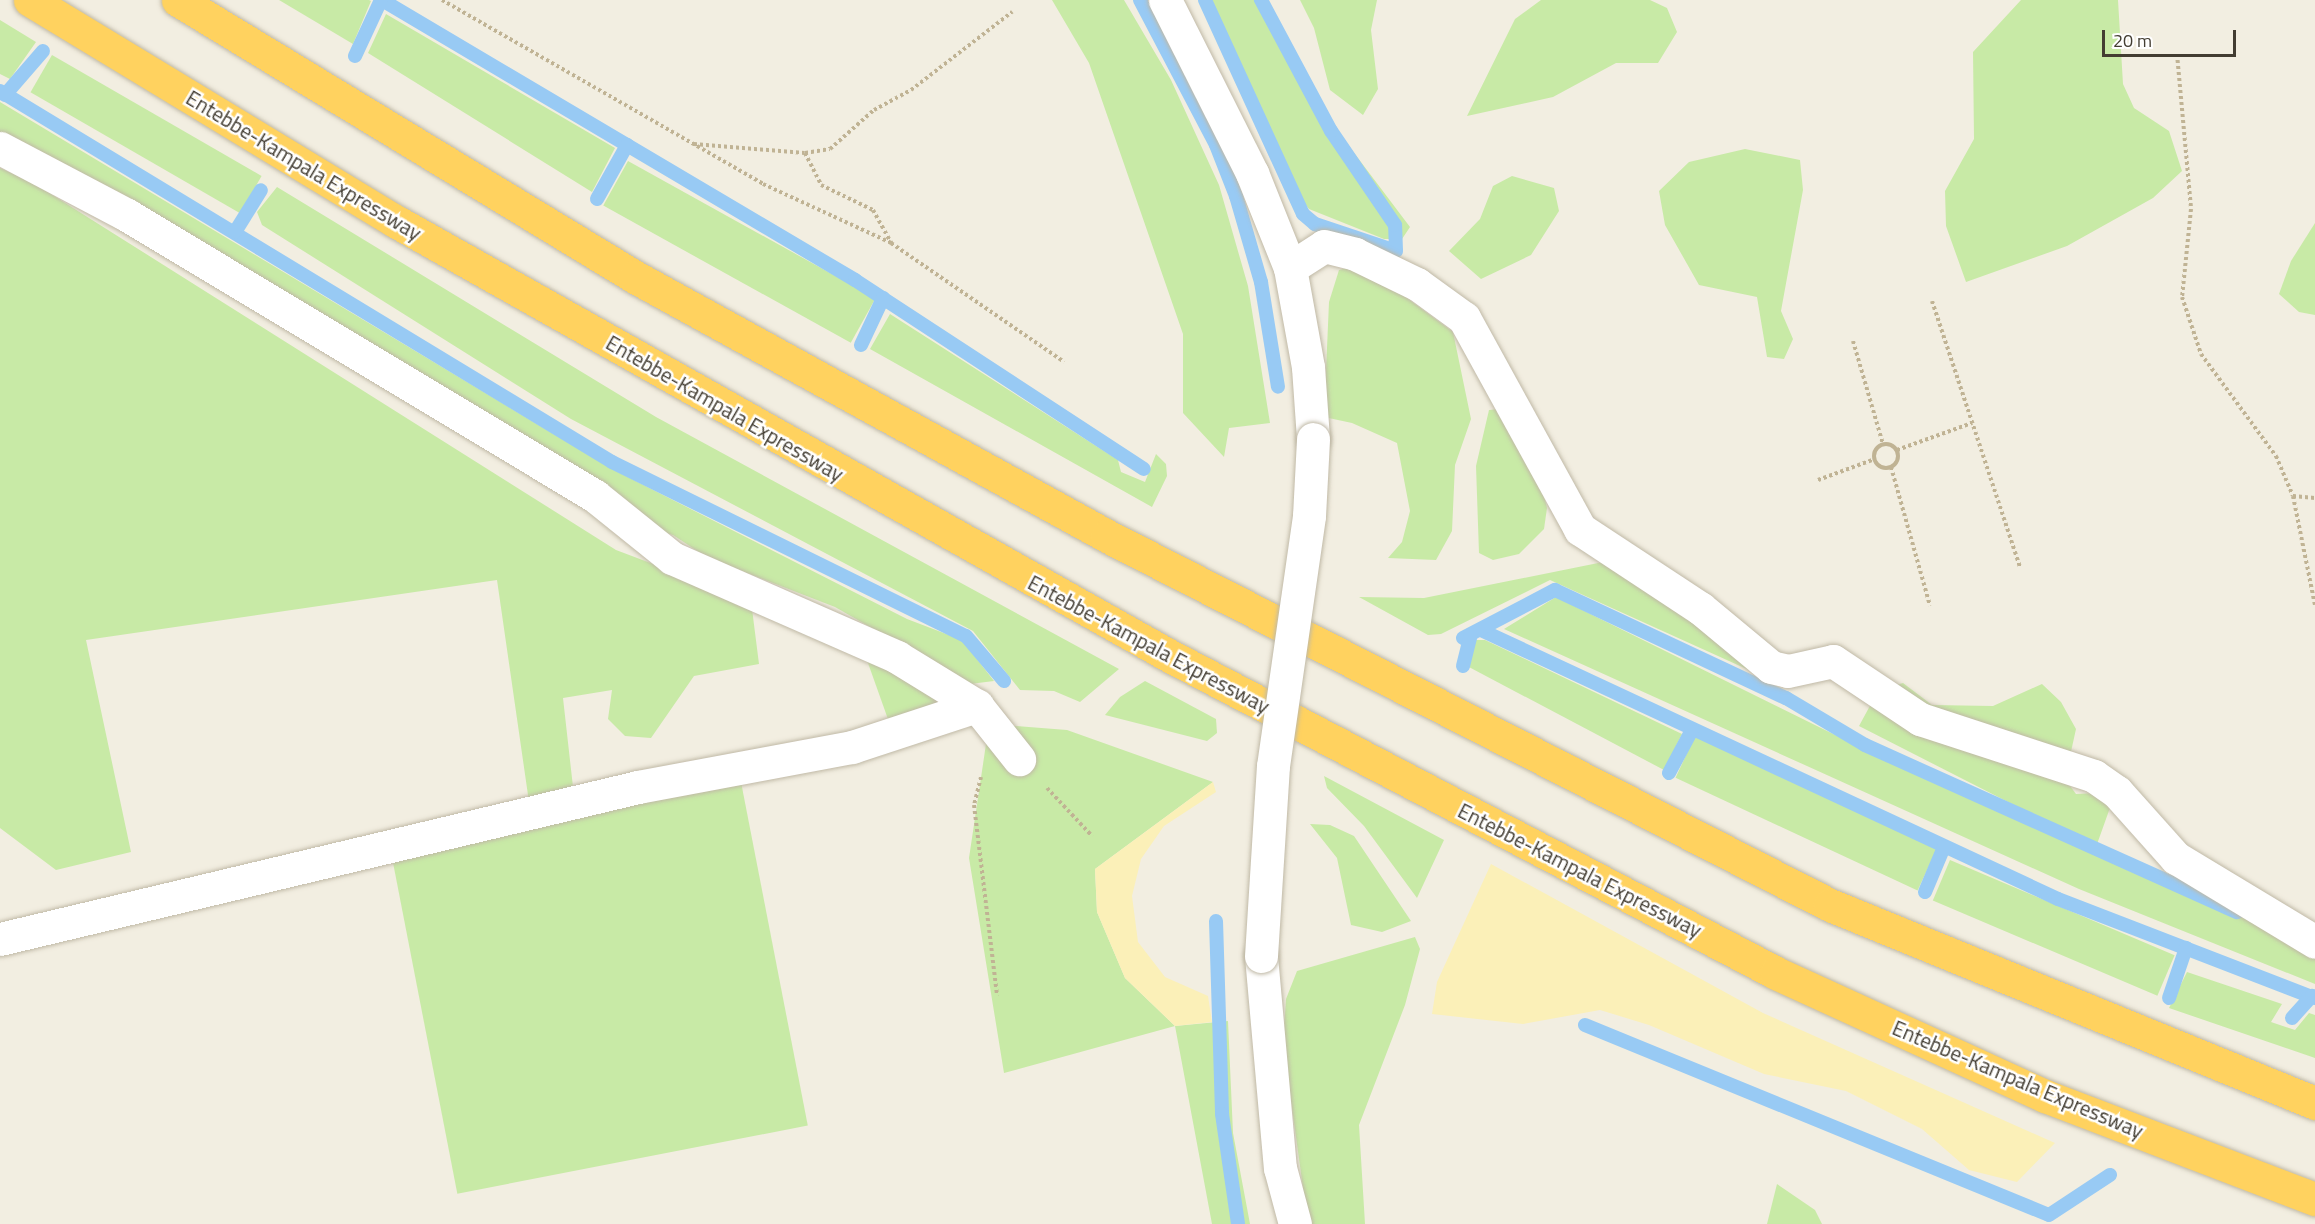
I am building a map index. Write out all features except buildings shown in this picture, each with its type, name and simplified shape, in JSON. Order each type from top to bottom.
[{"type":"highway","name":"Entebbe-Kampala Expressway","points":[[30,0],[395,221],[1191,668],[1776,973],[2046,1096],[2315,1198]]},
{"type":"highway","points":[[178,0],[635,277],[1107,536],[1830,905],[2315,1103]]},
{"type":"street","points":[[1165,0],[1252,173],[1290,268],[1308,367],[1313,439],[1309,516],[1273,766],[1261,956],[1280,1168],[1295,1224]]},
{"type":"street","points":[[0,148],[127,215],[595,496],[672,558],[897,657],[986,716],[1020,759]]},
{"type":"street","points":[[1290,268],[1324,246],[1355,254],[1417,284],[1464,318],[1580,529],[1701,608],[1771,668],[1788,671],[1833,661],[1920,719],[2094,776],[2117,792],[2176,858],[2315,942]]},
{"type":"street","points":[[0,939],[616,792],[852,747],[986,716]]},
{"type":"path","points":[[442,0],[763,184],[891,243],[1064,362]]},
{"type":"path","points":[[690,144],[805,153],[830,149],[874,110],[911,90],[1012,12]]},
{"type":"path","points":[[2177,54],[2191,208],[2182,297],[2201,354],[2276,456],[2293,496],[2315,605]]},
{"type":"path","points":[[805,153],[820,185],[873,210],[891,243]]},
{"type":"path","points":[[1932,301],[2020,567]]},
{"type":"path","points":[[1818,480],[1875,459],[1883,444],[1853,341]]},
{"type":"path","points":[[1883,444],[1897,450],[1972,423]]},
{"type":"path","points":[[1897,450],[1891,467],[1930,606]]},
{"type":"path","points":[[1875,459],[1891,467]]},
{"type":"path","points":[[2293,496],[2315,498]]},
{"type":"path","points":[[986,716],[974,805],[998,996]]},
{"type":"path","points":[[1020,759],[1092,836]]},
{"type":"green space","points":[[279,0],[369,0],[371,1],[353,44]]},
{"type":"green space","points":[[1052,0],[1124,0],[1171,80],[1219,185],[1248,286],[1270,423],[1229,428],[1224,457],[1183,413],[1183,334],[1089,63]]},
{"type":"green space","points":[[1203,0],[1268,0],[1339,133],[1410,227],[1402,239],[1384,239],[1309,209],[1295,191],[1231,49]]},
{"type":"green space","points":[[1300,0],[1377,0],[1371,30],[1378,89],[1363,115],[1330,90],[1314,28]]},
{"type":"green space","points":[[1541,0],[1650,0],[1667,8],[1677,32],[1658,63],[1616,63],[1553,97],[1467,116],[1515,19]]},
{"type":"green space","points":[[2021,0],[2118,0],[2123,84],[2134,108],[2169,131],[2182,171],[2153,198],[2067,246],[1966,282],[1946,226],[1945,191],[1974,139],[1973,52]]},
{"type":"green space","points":[[386,14],[615,148],[592,192],[368,53]]},
{"type":"green space","points":[[0,20],[36,42],[10,79],[0,74]]},
{"type":"green space","points":[[52,55],[262,176],[240,213],[30,92]]},
{"type":"green space","points":[[0,102],[612,469],[907,619],[962,640],[994,681],[970,684],[835,607],[708,558],[673,535],[605,514],[0,139]]},
{"type":"green space","points":[[1745,149],[1800,160],[1803,190],[1781,311],[1793,339],[1784,359],[1767,357],[1757,297],[1699,285],[1665,225],[1659,191],[1689,162]]},
{"type":"green space","points":[[628,161],[876,298],[851,343],[603,206]]},
{"type":"green space","points":[[0,168],[35,184],[616,550],[751,601],[759,664],[694,676],[651,738],[625,736],[608,719],[612,690],[563,698],[573,787],[529,802],[497,580],[86,640],[131,852],[56,870],[0,828]]},
{"type":"green space","points":[[1512,176],[1554,188],[1559,211],[1531,255],[1481,279],[1449,251],[1480,219],[1493,186]]},
{"type":"green space","points":[[277,187],[656,417],[1119,669],[1080,702],[1054,691],[1020,690],[973,631],[571,419],[262,225],[257,212]]},
{"type":"green space","points":[[2315,223],[2315,315],[2299,312],[2279,294],[2291,261]]},
{"type":"green space","points":[[1351,267],[1381,279],[1453,332],[1471,419],[1455,465],[1452,531],[1436,560],[1388,558],[1402,542],[1410,511],[1397,443],[1352,423],[1324,417],[1329,302],[1339,270]]},
{"type":"green space","points":[[890,314],[1118,460],[1121,472],[1145,482],[1156,454],[1166,464],[1167,476],[1152,507],[870,349]]},
{"type":"green space","points":[[1500,409],[1538,472],[1547,508],[1544,529],[1519,554],[1493,560],[1479,553],[1476,466],[1489,410]]},
{"type":"green space","points":[[1613,560],[1771,680],[1550,580],[1441,634],[1428,635],[1359,597],[1424,598]]},
{"type":"green space","points":[[1556,597],[1896,765],[2203,901],[2206,892],[2315,947],[2315,984],[2079,889],[1504,629]]},
{"type":"green space","points":[[1474,640],[1485,640],[1682,734],[1664,770],[1467,666]]},
{"type":"green space","points":[[863,649],[955,702],[889,722]]},
{"type":"green space","points":[[1145,681],[1216,719],[1217,733],[1207,741],[1105,715],[1120,697]]},
{"type":"green space","points":[[1903,683],[1932,705],[1993,706],[2042,684],[2061,702],[2076,729],[2065,779],[2076,794],[2096,793],[2111,805],[2096,847],[1859,726],[1878,691]]},
{"type":"green space","points":[[989,724],[1067,730],[1213,782],[1095,869],[1097,912],[1125,978],[1175,1026],[1004,1073],[969,858]]},
{"type":"green space","points":[[1695,736],[1937,849],[1918,891],[1676,778]]},
{"type":"green space","points":[[1324,776],[1444,840],[1417,898],[1364,826],[1327,788]]},
{"type":"green space","points":[[741,782],[808,1126],[457,1194],[391,850]]},
{"type":"green space","points":[[1310,824],[1330,825],[1354,836],[1411,921],[1382,932],[1351,925],[1337,858]]},
{"type":"green space","points":[[1950,860],[2175,955],[2157,996],[1933,901]]},
{"type":"green space","points":[[1415,937],[1420,949],[1405,1005],[1359,1125],[1365,1224],[1308,1224],[1283,1043],[1286,999],[1297,971]]},
{"type":"green space","points":[[2187,972],[2282,1004],[2271,1022],[2295,1030],[2309,1013],[2315,1015],[2315,1058],[2169,1008]]},
{"type":"green space","points":[[1228,1021],[1233,1133],[1250,1224],[1212,1224],[1175,1026]]},
{"type":"green space","points":[[1777,1184],[1815,1210],[1822,1224],[1767,1224]]},
{"type":"sand","points":[[1213,782],[1216,792],[1164,826],[1141,859],[1132,896],[1138,942],[1165,977],[1208,996],[1212,1022],[1175,1026],[1125,978],[1097,912],[1095,869]]},
{"type":"sand","points":[[1491,864],[1763,1013],[2055,1143],[2017,1182],[1969,1170],[1922,1129],[1846,1091],[1764,1074],[1649,1025],[1600,1010],[1523,1024],[1432,1014],[1437,982]]},
{"type":"waterway","points":[[355,56],[381,0]]},
{"type":"waterway","points":[[382,0],[855,280],[1144,469]]},
{"type":"waterway","points":[[1140,0],[1216,145],[1236,196],[1261,282],[1278,387]]},
{"type":"waterway","points":[[1205,0],[1303,214],[1315,224],[1396,251],[1395,225],[1331,131],[1261,0]]},
{"type":"waterway","points":[[5,95],[43,51]]},
{"type":"waterway","points":[[0,91],[612,462],[966,636],[1004,681]]},
{"type":"waterway","points":[[597,199],[627,145]]},
{"type":"waterway","points":[[235,232],[261,190]]},
{"type":"waterway","points":[[861,345],[883,298]]},
{"type":"waterway","points":[[1463,638],[1555,590],[1786,698],[1865,745],[2237,912]]},
{"type":"waterway","points":[[1483,631],[2058,899],[2315,998]]},
{"type":"waterway","points":[[1463,666],[1471,635]]},
{"type":"waterway","points":[[1669,773],[1692,730]]},
{"type":"waterway","points":[[1925,892],[1944,847]]},
{"type":"waterway","points":[[1216,921],[1222,1114],[1238,1224]]},
{"type":"waterway","points":[[2169,998],[2186,948]]},
{"type":"waterway","points":[[2292,1018],[2312,996]]},
{"type":"waterway","points":[[1585,1025],[2049,1215],[2110,1175]]}]
